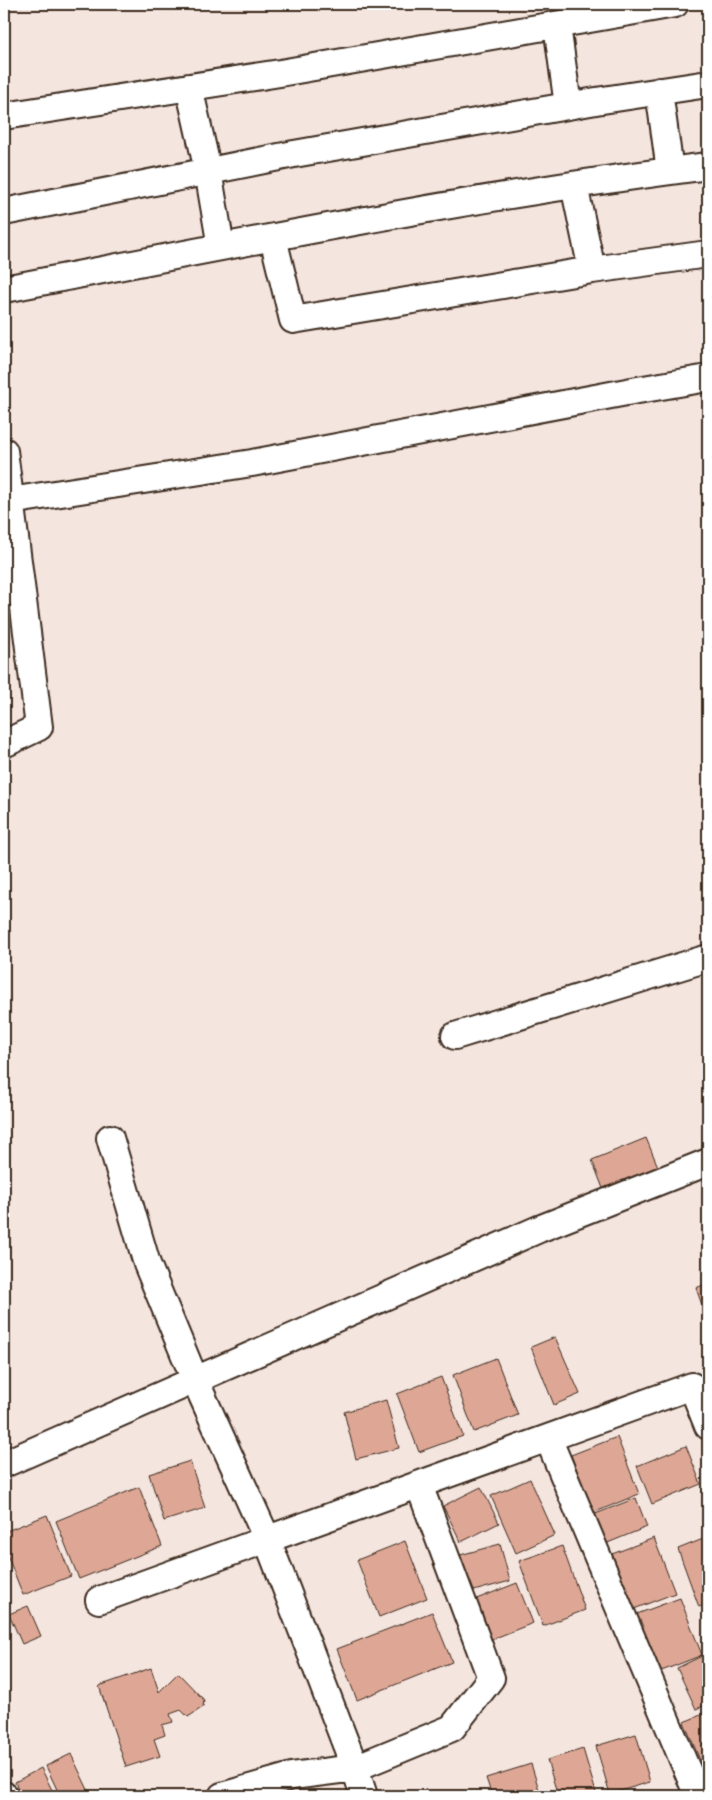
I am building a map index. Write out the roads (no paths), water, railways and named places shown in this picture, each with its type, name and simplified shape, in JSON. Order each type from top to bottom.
[{"type":"street","points":[[4,116],[280,73],[675,4]]},
{"type":"street","points":[[557,24],[568,106]]},
{"type":"street","points":[[4,212],[294,154],[568,106],[708,84]]},
{"type":"street","points":[[189,87],[208,171],[221,247]]},
{"type":"street","points":[[659,92],[670,171]]},
{"type":"street","points":[[4,289],[368,220],[574,185],[708,166]]},
{"type":"street","points":[[574,185],[592,270]]},
{"type":"street","points":[[273,238],[293,320],[592,270],[708,254]]},
{"type":"street","points":[[10,501],[252,463],[708,378]]},
{"type":"street","points":[[4,452],[39,727],[4,744]]},
{"type":"street","points":[[455,1036],[708,958]]},
{"type":"street","points":[[110,1138],[147,1264],[267,1539],[364,1796]]},
{"type":"street","points":[[4,1464],[539,1229],[708,1162]]},
{"type":"street","points":[[99,1600],[692,1386],[708,1426]]},
{"type":"street","points":[[548,1438],[698,1796]]},
{"type":"street","points":[[222,1796],[292,1776],[354,1768],[452,1728],[491,1678],[419,1485]]}]
